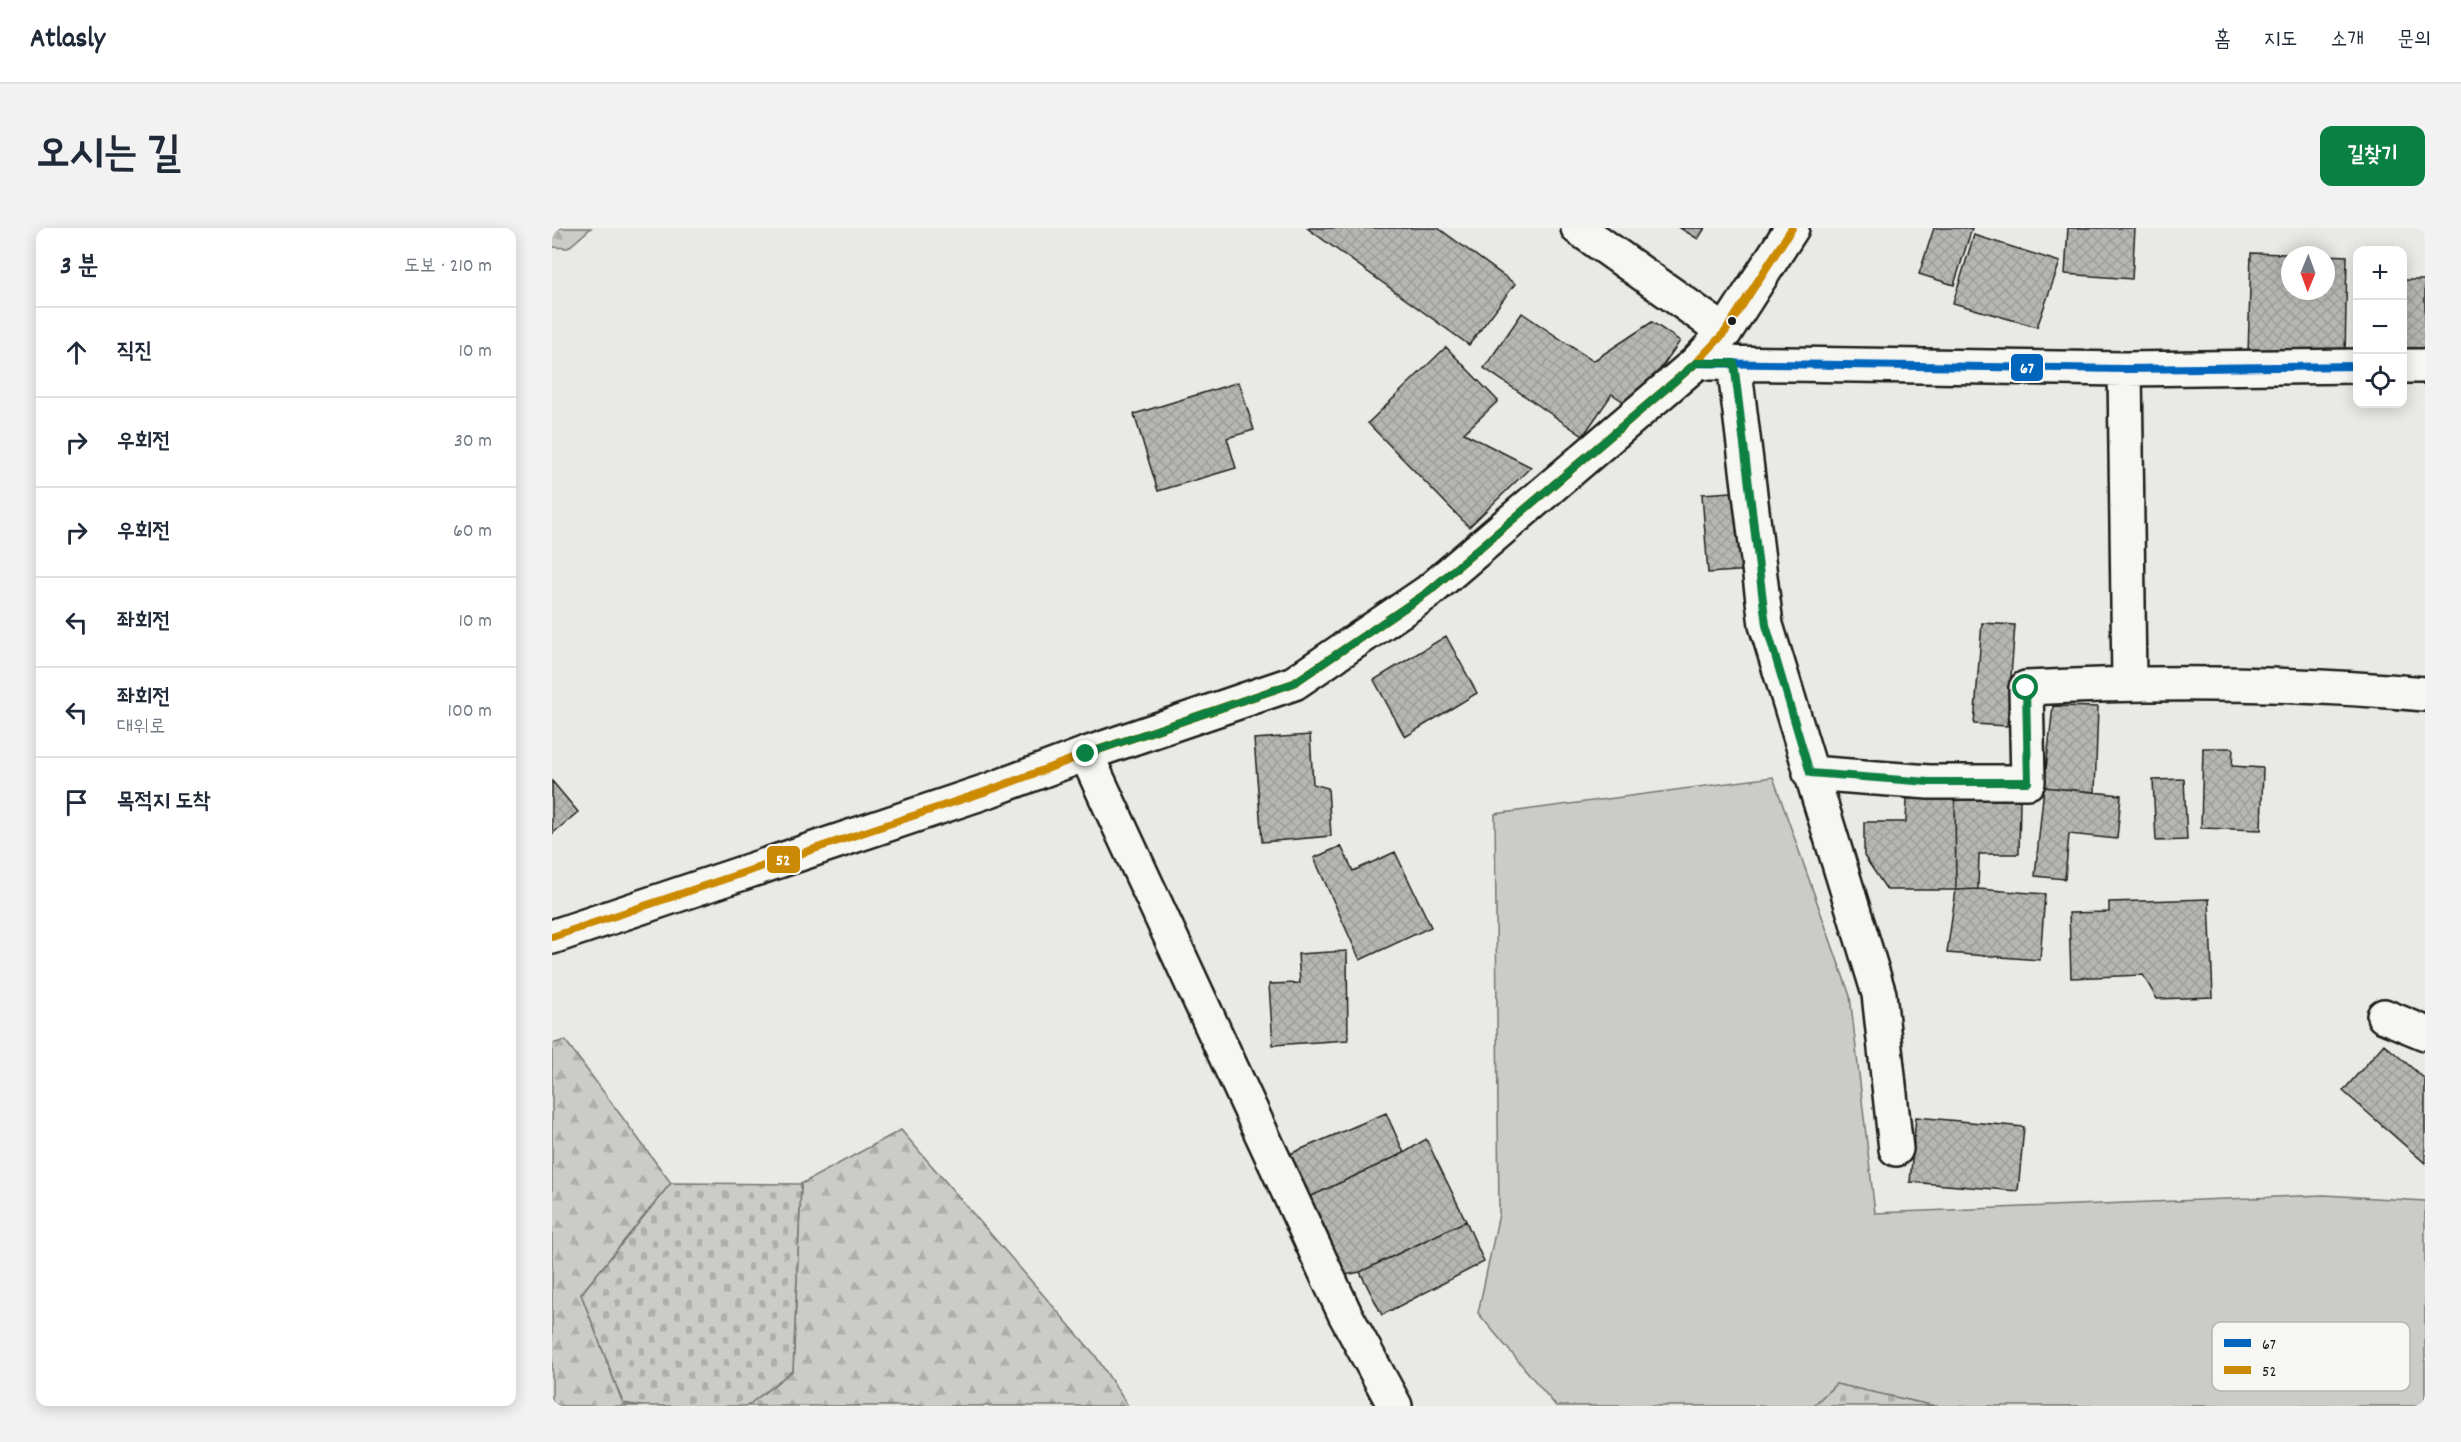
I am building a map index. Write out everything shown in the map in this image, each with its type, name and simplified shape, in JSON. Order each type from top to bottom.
[{"type":"street","points":[[1578,228],[1725,332]]},
{"type":"street","points":[[552,937],[990,790],[1086,754],[1294,683],[1428,592],[1696,363],[1725,332],[1792,228]]},
{"type":"street","points":[[1696,363],[2126,369],[2353,366]]},
{"type":"street","points":[[1734,363],[1766,625],[1879,994],[1896,1149]]},
{"type":"street","points":[[2407,366],[2425,366]]},
{"type":"street","points":[[2126,369],[2129,682]]},
{"type":"street","points":[[1810,773],[1929,782],[2028,782],[2026,688],[2129,682],[2342,687],[2425,694]]},
{"type":"street","points":[[1086,754],[1345,1314],[1395,1406]]},
{"type":"street","points":[[2384,1016],[2425,1033]]},
{"type":"green space","points":[[552,228],[591,228],[568,248],[552,247]]},
{"type":"green space","points":[[1773,777],[1850,996],[1875,1213],[2324,1195],[2425,1201],[2425,1406],[1935,1406],[1836,1384],[1813,1406],[1556,1406],[1478,1313],[1499,1214],[1495,814]]},
{"type":"green space","points":[[565,1040],[671,1183],[581,1294],[623,1403],[642,1406],[552,1406],[552,1044]]},
{"type":"green space","points":[[901,1130],[1095,1355],[1128,1406],[747,1406],[793,1370],[801,1184]]},
{"type":"green space","points":[[671,1183],[801,1184],[793,1370],[747,1406],[642,1406],[623,1403],[581,1294]]},
{"type":"green space","points":[[1836,1384],[1935,1406],[1813,1406]]},
{"type":"building","points":[[1307,228],[1438,228],[1515,284],[1469,345]]},
{"type":"building","points":[[1680,228],[1705,228],[1698,239]]},
{"type":"building","points":[[1934,228],[1972,228],[1954,285],[1919,274]]},
{"type":"building","points":[[2068,228],[2135,228],[2132,279],[2065,274]]},
{"type":"building","points":[[1974,235],[2060,262],[2037,327],[1953,303]]},
{"type":"building","points":[[2251,253],[2281,254],[2281,300],[2335,300],[2335,255],[2347,256],[2345,357],[2248,355]]},
{"type":"building","points":[[2407,280],[2425,280],[2425,356],[2407,356]]},
{"type":"building","points":[[1522,313],[1593,361],[1652,322],[1680,341],[1633,408],[1612,394],[1583,436],[1484,368]]},
{"type":"building","points":[[1446,347],[1498,401],[1464,433],[1531,467],[1469,527],[1368,423]]},
{"type":"building","points":[[1239,382],[1254,430],[1227,438],[1236,468],[1158,491],[1134,414]]},
{"type":"building","points":[[1746,491],[1752,570],[1708,573],[1702,494]]},
{"type":"building","points":[[1982,623],[2015,625],[2007,726],[1974,724]]},
{"type":"building","points":[[1446,636],[1477,693],[1405,737],[1374,680]]},
{"type":"building","points":[[2053,706],[2098,707],[2095,792],[2044,787]]},
{"type":"building","points":[[1310,735],[1313,784],[1328,788],[1331,836],[1262,842],[1254,739]]},
{"type":"building","points":[[2203,748],[2233,748],[2232,766],[2263,768],[2261,830],[2201,828]]},
{"type":"building","points":[[2184,779],[2187,840],[2156,841],[2153,780]]},
{"type":"building","points":[[552,781],[578,812],[552,834]]},
{"type":"building","points":[[2044,787],[2121,795],[2117,839],[2069,834],[2065,879],[2035,876]]},
{"type":"building","points":[[1955,798],[1956,890],[1887,890],[1864,856],[1864,822],[1906,822],[1907,799]]},
{"type":"building","points":[[1955,798],[2020,799],[2019,854],[1979,854],[1978,889],[1956,890]]},
{"type":"building","points":[[1341,846],[1353,871],[1395,852],[1431,927],[1360,960],[1314,858]]},
{"type":"building","points":[[1978,889],[2045,894],[2040,960],[1947,953],[1956,890]]},
{"type":"building","points":[[2209,899],[2213,997],[2157,999],[2143,975],[2071,978],[2069,913],[2109,912],[2109,902]]},
{"type":"building","points":[[1347,951],[1348,1040],[1273,1045],[1269,984],[1300,983],[1298,954]]},
{"type":"building","points":[[2384,1044],[2425,1079],[2425,1163],[2343,1091]]},
{"type":"building","points":[[1386,1113],[1404,1153],[1303,1200],[1285,1156]]},
{"type":"building","points":[[1916,1117],[2024,1127],[2018,1191],[1910,1182]]},
{"type":"building","points":[[1426,1139],[1466,1221],[1360,1272],[1341,1276],[1303,1200],[1404,1153]]},
{"type":"building","points":[[1466,1221],[1484,1262],[1382,1315],[1360,1272]]},
{"type":"transit line","name":"52","points":[[552,937],[990,790],[1086,754],[1294,683],[1428,592],[1696,363],[1725,332],[1792,228]]},
{"type":"transit line","name":"67","points":[[1696,363],[2125,369],[2353,366]]},
{"type":"route","points":[[1086,754],[1294,683],[1428,592],[1696,363],[1734,363],[1766,625],[1810,773],[1929,782],[2028,782],[2026,688]]}]
